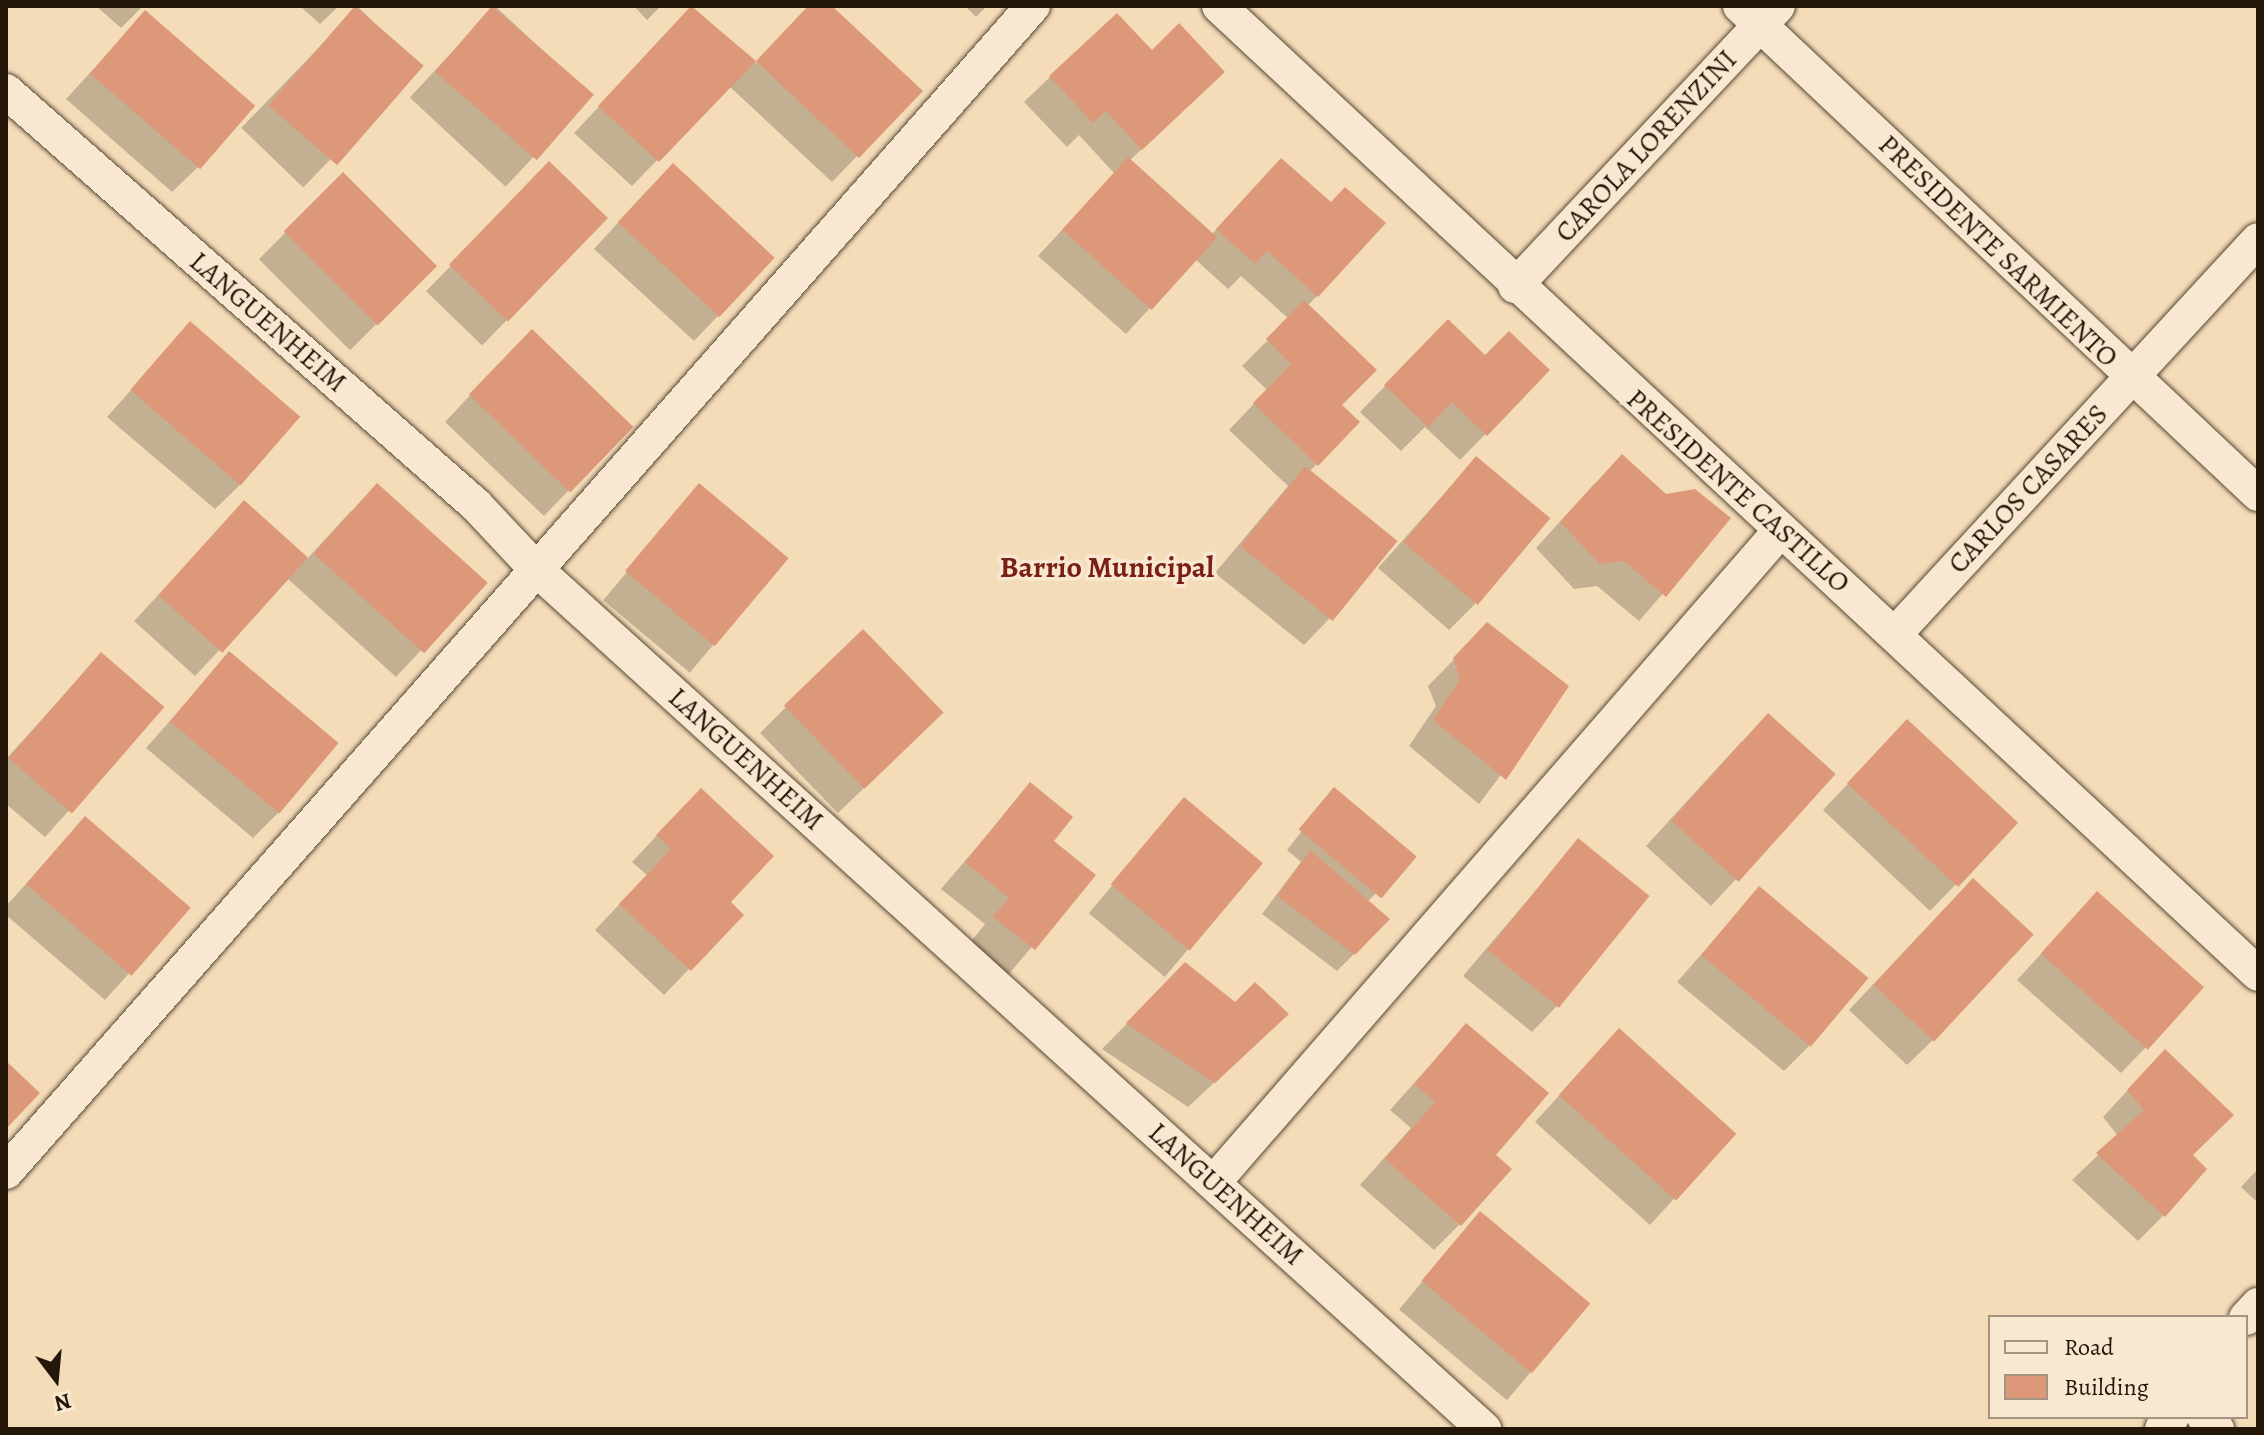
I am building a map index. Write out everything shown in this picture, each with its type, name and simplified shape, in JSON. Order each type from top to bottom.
[{"type":"street","points":[[6,1172],[1033,6]]},
{"type":"street","name":"PRESIDENTE CASTILLO","points":[[1219,6],[1515,286],[1780,531],[1896,633],[2258,974]]},
{"type":"street","name":"CAROLA LORENZINI","points":[[1515,286],[1759,12]]},
{"type":"street","name":"PRESIDENTE SARMIENTO","points":[[1759,12],[2131,378],[2258,494]]},
{"type":"street","name":"LANGUENHEIM","points":[[6,91],[476,505],[537,570],[1484,1429]]},
{"type":"street","name":"CARLOS CASARES","points":[[1896,633],[2258,240]]},
{"type":"street","points":[[1214,1182],[1780,531]]},
{"type":"building","points":[[355,6],[424,66],[337,165],[268,106]]},
{"type":"building","points":[[492,6],[594,95],[537,160],[435,72]]},
{"type":"building","points":[[691,6],[756,61],[659,162],[598,106]]},
{"type":"building","points":[[808,6],[832,6],[923,91],[859,158],[756,61]]},
{"type":"building","points":[[145,10],[255,106],[200,169],[90,73]]},
{"type":"building","points":[[1117,13],[1152,50],[1179,23],[1225,72],[1142,150],[1106,111],[1093,123],[1049,76]]},
{"type":"building","points":[[1128,157],[1217,237],[1152,310],[1062,230]]},
{"type":"building","points":[[1281,158],[1331,202],[1345,187],[1386,223],[1318,297],[1267,251],[1255,264],[1216,229]]},
{"type":"building","points":[[549,161],[608,218],[508,322],[449,265]]},
{"type":"building","points":[[673,163],[775,258],[719,317],[618,222]]},
{"type":"building","points":[[343,172],[437,266],[378,325],[284,231]]},
{"type":"building","points":[[1304,300],[1377,370],[1342,405],[1360,422],[1318,466],[1253,403],[1291,364],[1266,339]]},
{"type":"building","points":[[1448,319],[1485,355],[1509,331],[1550,370],[1487,436],[1452,402],[1428,427],[1384,385]]},
{"type":"building","points":[[190,321],[300,417],[240,485],[130,390]]},
{"type":"building","points":[[532,329],[633,427],[570,492],[469,394]]},
{"type":"building","points":[[1622,454],[1666,494],[1695,489],[1731,518],[1666,597],[1624,561],[1600,564],[1560,522]]},
{"type":"building","points":[[1476,456],[1550,518],[1478,605],[1403,543]]},
{"type":"building","points":[[1305,466],[1397,541],[1333,621],[1240,546]]},
{"type":"building","points":[[377,483],[488,583],[424,653],[313,554]]},
{"type":"building","points":[[699,483],[789,558],[715,646],[625,571]]},
{"type":"building","points":[[244,500],[308,558],[222,653],[158,595]]},
{"type":"building","points":[[1487,622],[1569,686],[1506,780],[1433,720],[1460,679],[1453,658]]},
{"type":"building","points":[[863,629],[944,712],[864,789],[784,705]]},
{"type":"building","points":[[229,651],[339,743],[279,813],[170,721]]},
{"type":"building","points":[[101,652],[164,707],[72,814],[8,758]]},
{"type":"building","points":[[1768,713],[1836,774],[1739,882],[1671,821]]},
{"type":"building","points":[[1907,719],[2018,823],[1958,887],[1847,783]]},
{"type":"building","points":[[1030,782],[1073,817],[1054,841],[1096,875],[1035,950],[993,917],[1009,898],[965,862]]},
{"type":"building","points":[[1334,787],[1417,856],[1381,899],[1299,829]]},
{"type":"building","points":[[701,788],[774,856],[731,902],[744,915],[691,971],[619,904],[671,849],[656,835]]},
{"type":"building","points":[[1184,797],[1263,863],[1190,951],[1111,884]]},
{"type":"building","points":[[85,816],[191,908],[132,976],[26,884]]},
{"type":"building","points":[[1578,838],[1649,896],[1559,1008],[1487,950]]},
{"type":"building","points":[[1310,850],[1390,919],[1355,955],[1277,896]]},
{"type":"building","points":[[1973,878],[2034,935],[1934,1041],[1873,985]]},
{"type":"building","points":[[1759,886],[1869,978],[1811,1047],[1701,955]]},
{"type":"building","points":[[2097,891],[2204,987],[2148,1050],[2041,953]]},
{"type":"building","points":[[1185,962],[1235,1002],[1255,982],[1289,1014],[1215,1083],[1126,1023]]},
{"type":"building","points":[[1466,1023],[1549,1093],[1496,1155],[1512,1169],[1461,1226],[1385,1159],[1435,1102],[1414,1084]]},
{"type":"building","points":[[1619,1028],[1736,1134],[1676,1201],[1559,1095]]},
{"type":"building","points":[[2165,1049],[2234,1115],[2193,1155],[2207,1169],[2165,1217],[2096,1153],[2144,1110],[2127,1090]]},
{"type":"building","points":[[6,1061],[40,1093],[6,1129]]},
{"type":"building","points":[[1480,1211],[1590,1304],[1532,1373],[1422,1281]]},
{"type":"district","name":"Barrio Municipal","points":[[1107,567]]}]
